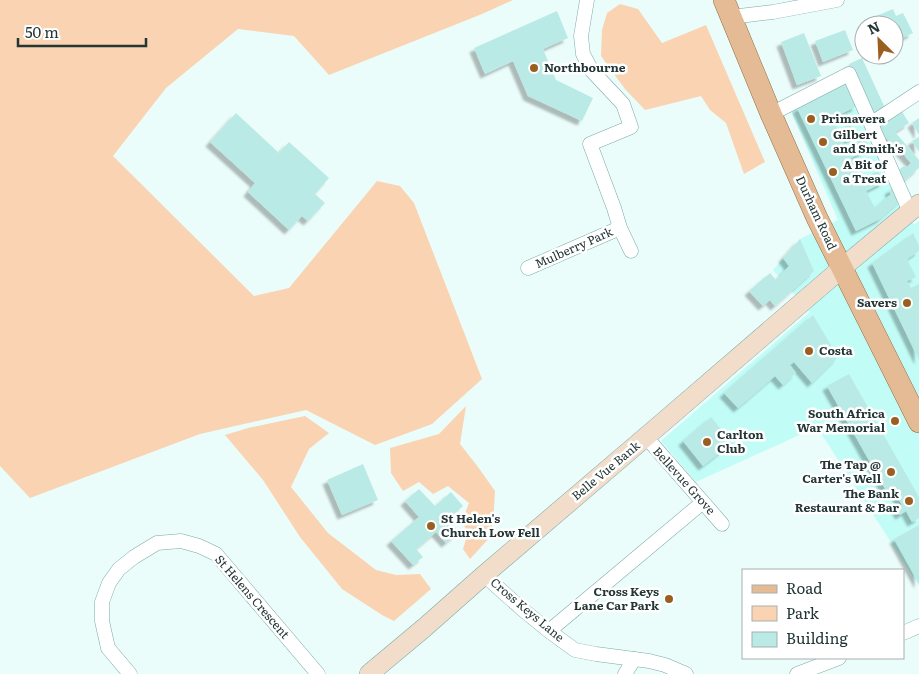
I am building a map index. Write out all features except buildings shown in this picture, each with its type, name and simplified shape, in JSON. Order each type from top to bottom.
[{"type":"main road","name":"Durham Road","points":[[727,8],[817,218],[919,422]]},
{"type":"street","name":"Mulberry Park","points":[[587,0],[581,36],[583,54],[592,71],[623,104],[631,128],[590,144],[620,228],[631,251]]},
{"type":"street","points":[[727,8],[774,12],[836,0]]},
{"type":"street","points":[[771,114],[849,74],[914,208]]},
{"type":"street","points":[[872,123],[919,92]]},
{"type":"street","name":"Belle Vue Bank","points":[[369,674],[914,208]]},
{"type":"street","name":"Mulberry Park","points":[[528,268],[620,228]]},
{"type":"street","name":"Bellevue Grove","points":[[646,438],[722,524]]},
{"type":"street","points":[[549,631],[703,502]]},
{"type":"street","name":"St Helens Crescent","points":[[130,674],[108,648],[102,621],[102,602],[109,583],[119,569],[134,557],[158,543],[180,541],[199,546],[216,554],[318,674]]},
{"type":"street","name":"Cross Keys Lane","points":[[484,575],[522,609],[575,650],[657,663],[686,674]]},
{"type":"street","points":[[904,633],[919,626]]},
{"type":"street","points":[[625,674],[634,659]]},
{"type":"street","points":[[797,674],[835,659]]},
{"type":"shaded area","points":[[847,79],[914,225],[919,221],[919,586],[817,427],[696,482],[661,441],[810,312],[773,270],[800,239],[838,220],[790,109]]},
{"type":"green space","points":[[0,0],[513,0],[329,75],[294,36],[238,29],[166,88],[113,156],[254,296],[289,288],[377,181],[400,186],[414,203],[482,379],[432,424],[375,445],[306,410],[200,434],[30,498],[0,466]]},
{"type":"green space","points":[[620,4],[638,9],[662,43],[706,25],[765,162],[744,174],[726,123],[710,110],[701,96],[645,110],[625,89],[601,56],[602,30],[607,13]]},
{"type":"green space","points":[[466,406],[460,444],[495,491],[491,536],[470,559],[463,549],[468,533],[462,521],[469,503],[448,486],[433,494],[419,482],[403,491],[391,473],[390,448],[439,434]]},
{"type":"green space","points":[[305,416],[329,433],[309,449],[291,487],[328,533],[376,570],[396,575],[420,574],[431,589],[394,621],[342,589],[300,537],[263,480],[225,435]]},
{"type":"place","name":"Northbourne","points":[[534,68]]},
{"type":"place","name":"Primavera","points":[[811,119]]},
{"type":"place","name":"Gilbert and Smith's","points":[[823,142]]},
{"type":"place","name":"A Bit of a Treat","points":[[833,172]]},
{"type":"place","name":"Savers","points":[[907,303]]},
{"type":"place","name":"Costa","points":[[809,351]]},
{"type":"place","name":"South Africa War Memorial","points":[[895,421]]},
{"type":"place","name":"Carlton Club","points":[[707,442]]},
{"type":"place","name":"The Tap @ Carter's Well","points":[[891,472]]},
{"type":"place","name":"The Bank Restaurant & Bar","points":[[909,501]]},
{"type":"place","name":"St Helen's Church Low Fell","points":[[431,526]]},
{"type":"place","name":"Cross Keys Lane Car Park","points":[[669,599]]}]
